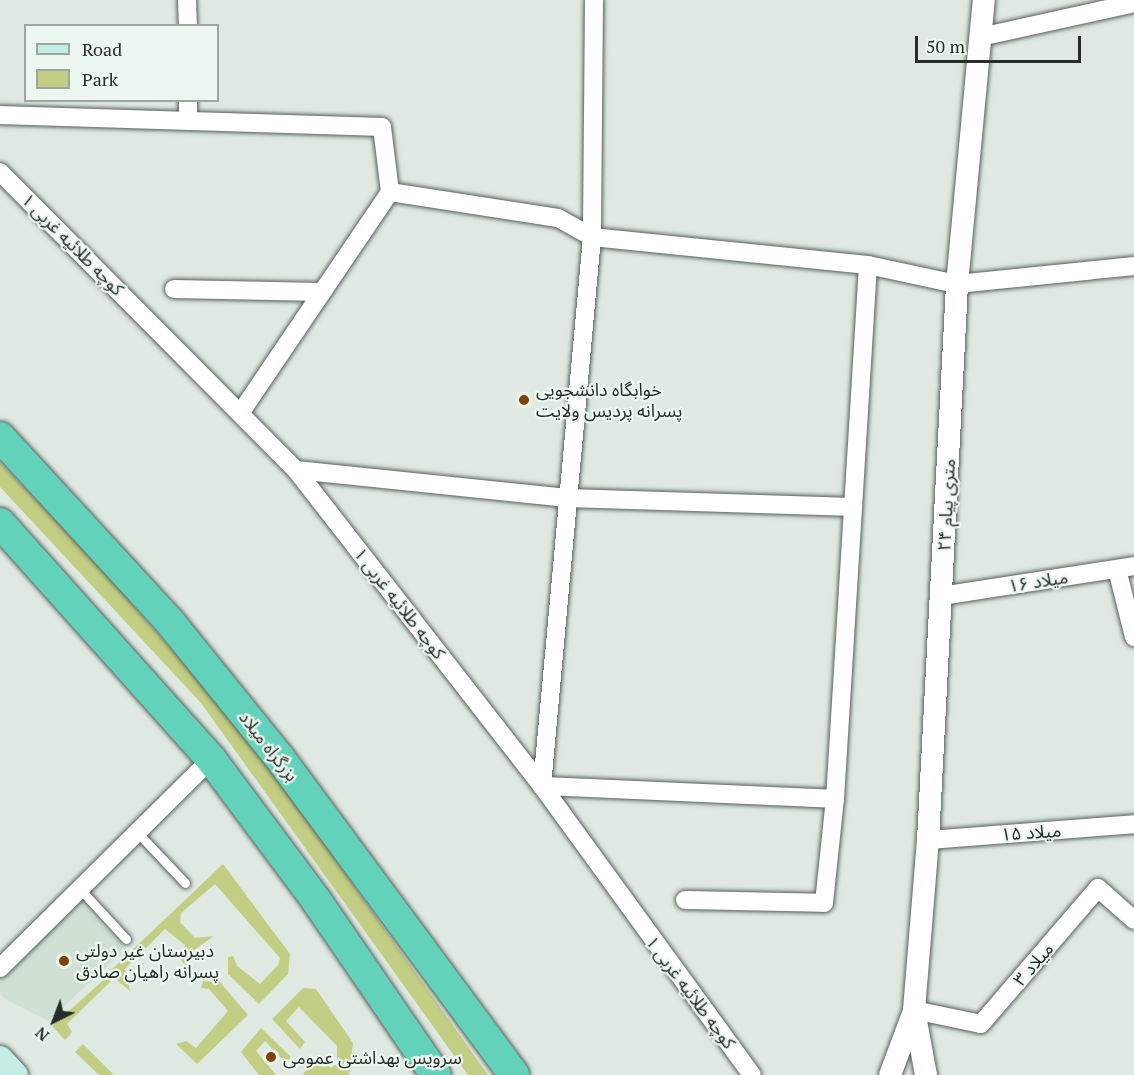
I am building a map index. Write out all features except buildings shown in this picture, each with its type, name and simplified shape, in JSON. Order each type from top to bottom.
[{"type":"highway","name":"بزرگراه میلاد","points":[[0,437],[171,622],[279,757],[514,1075]]},
{"type":"highway","points":[[0,523],[211,759],[316,900],[428,1072]]},
{"type":"main road","points":[[0,1059],[15,1075]]},
{"type":"street","points":[[188,0],[188,24]]},
{"type":"street","points":[[590,0],[592,237],[542,786],[835,799]]},
{"type":"street","name":"۲۴ متری پیام","points":[[914,1010],[928,840],[957,284],[984,0]]},
{"type":"street","points":[[980,36],[1134,3]]},
{"type":"street","points":[[188,102],[188,121]]},
{"type":"street","points":[[0,115],[382,127],[390,192],[241,412]]},
{"type":"street","name":"کوچه طلائیه غربی ۱","points":[[0,172],[241,412],[296,471],[542,786],[752,1073]]},
{"type":"street","points":[[390,192],[558,218],[592,237],[868,266],[957,284],[1134,266]]},
{"type":"street","points":[[685,900],[824,903],[835,799],[868,266]]},
{"type":"street","points":[[174,289],[321,292]]},
{"type":"street","points":[[296,471],[568,498],[853,507]]},
{"type":"street","points":[[1126,568],[1134,637]]},
{"type":"street","name":"میلاد ۱۶","points":[[941,596],[1126,568]]},
{"type":"street","points":[[0,968],[211,759]]},
{"type":"street","name":"میلاد ۱۵","points":[[928,840],[1134,824]]},
{"type":"street","name":"میلاد ۳","points":[[914,1010],[981,1024],[1098,888],[1134,920]]},
{"type":"street","points":[[890,1075],[914,1010]]},
{"type":"street","points":[[914,1010],[926,1075]]},
{"type":"lane","points":[[137,832],[185,883]]},
{"type":"lane","points":[[80,889],[126,939]]},
{"type":"shaded area","name":"دبیرستان غیر دولتی پسرانه راهیان صادق","points":[[78,900],[126,949],[48,1021],[5,999],[0,994],[0,974]]},
{"type":"green space","points":[[0,462],[97,564],[250,739],[488,1075],[468,1075],[201,703],[0,487]]},
{"type":"green space","points":[[223,864],[290,954],[288,974],[259,1004],[228,974],[228,957],[233,956],[237,966],[260,984],[278,965],[280,958],[215,884],[181,913],[180,922],[195,938],[214,936],[190,953],[188,968],[181,960],[185,945],[165,929],[125,969],[130,991],[108,973]]},
{"type":"green space","points":[[107,977],[111,981],[67,1024],[72,1032],[65,1040],[52,1026]]},
{"type":"green space","points":[[203,981],[220,982],[248,1015],[197,1064],[176,1044],[186,1041],[196,1048],[228,1011],[209,989],[201,988]]},
{"type":"green space","points":[[303,988],[316,989],[353,1043],[349,1075],[302,1075],[319,1057],[331,1068],[337,1064],[337,1046],[299,1007],[286,1021],[305,1042],[300,1049],[272,1019]]},
{"type":"green space","points":[[261,1028],[291,1057],[286,1063],[265,1041],[256,1051],[276,1075],[259,1075],[241,1052]]},
{"type":"green space","points":[[83,1044],[114,1075],[99,1075],[75,1052]]},
{"type":"place","name":"خوابگاه دانشجویی پسرانه پردیس ولایت","points":[[524,400]]},
{"type":"place","name":"دبیرستان غیر دولتی پسرانه راهیان صادق","points":[[64,961]]},
{"type":"place","name":"سرویس بهداشتی عمومی","points":[[271,1057]]}]
